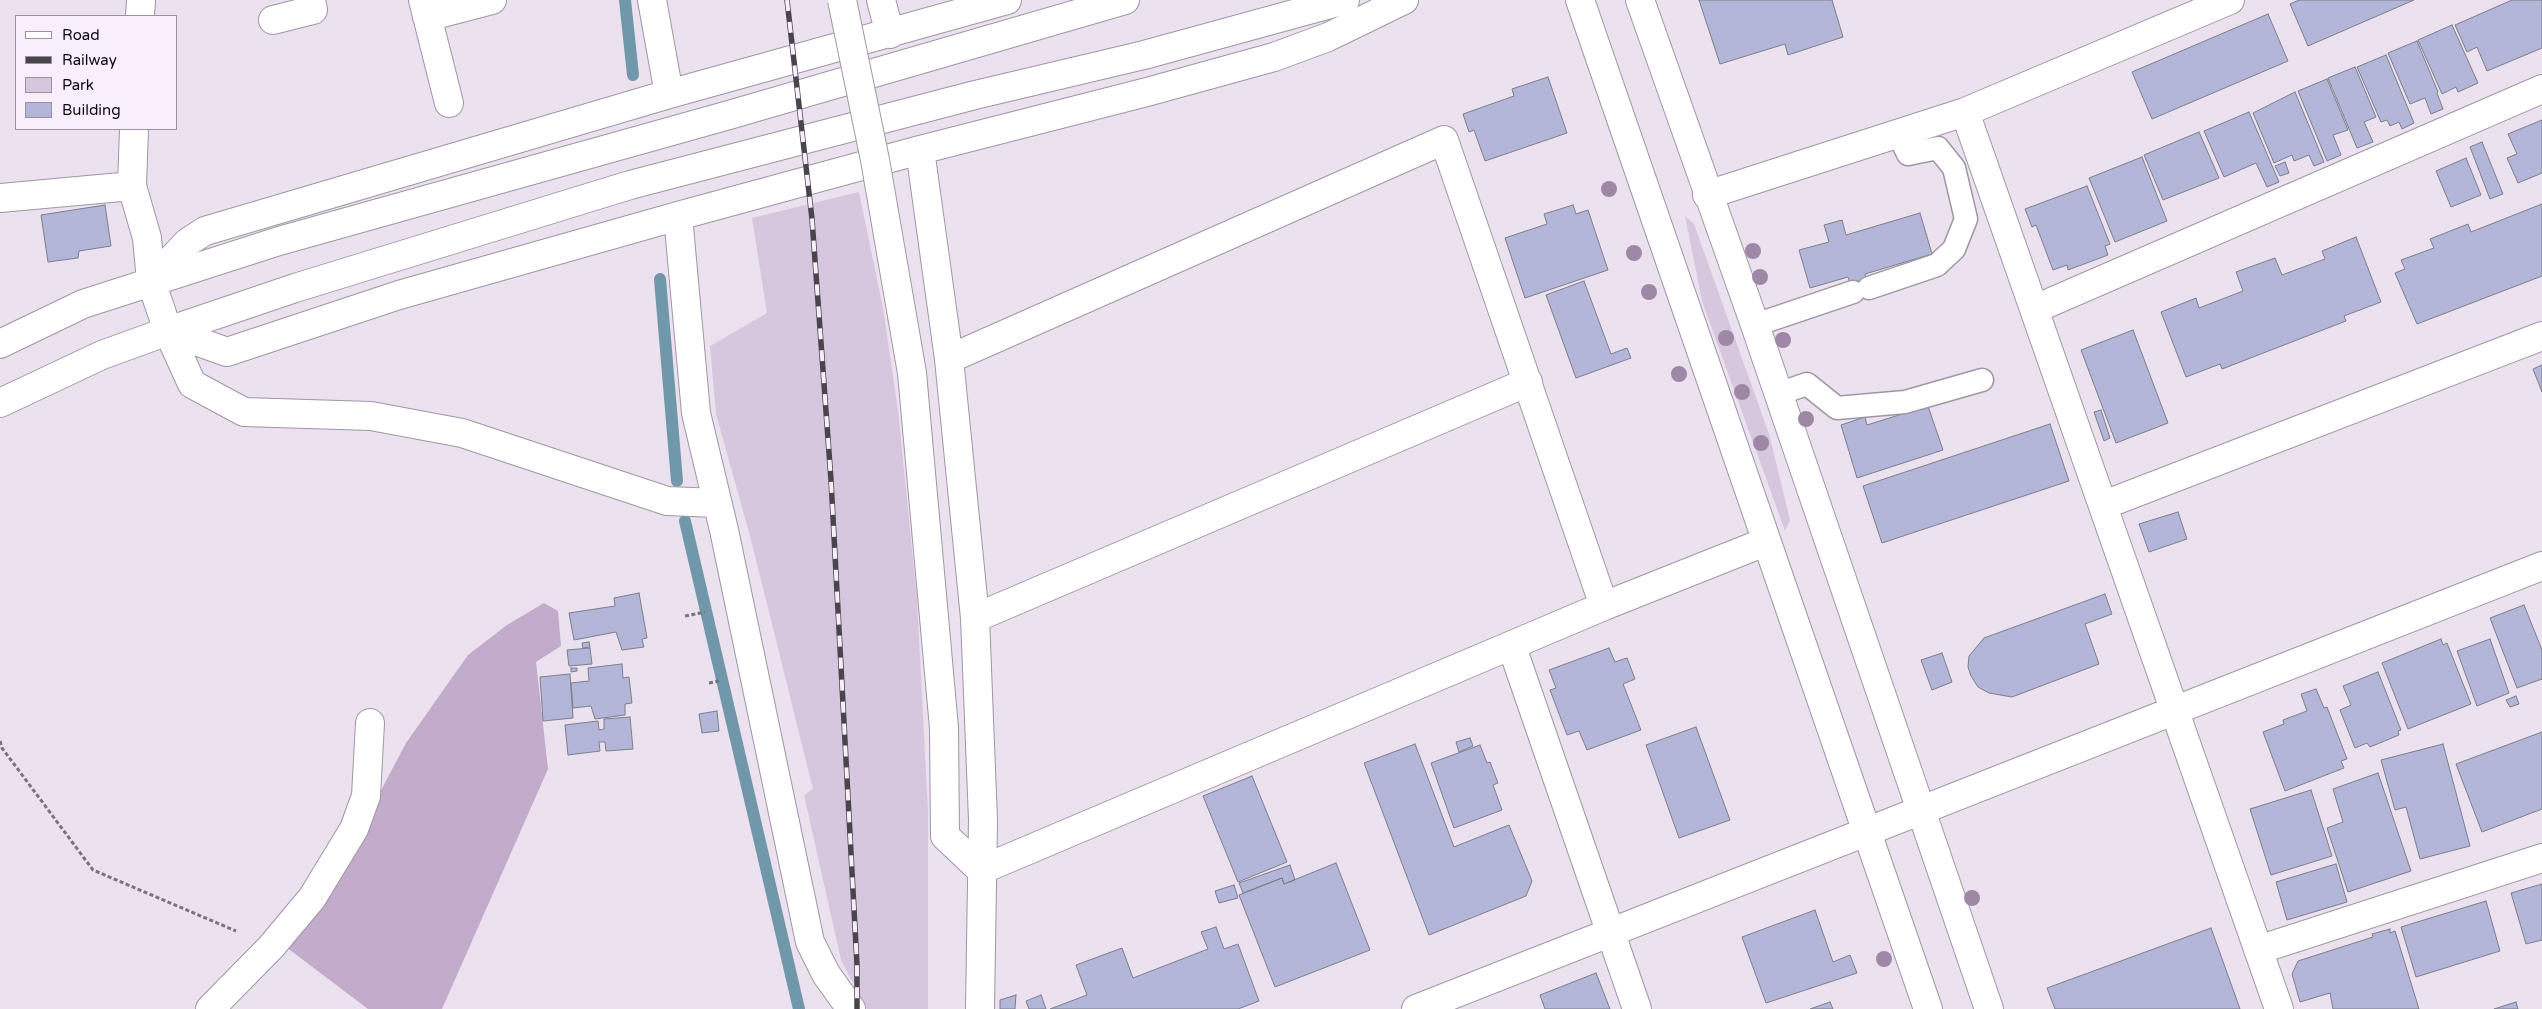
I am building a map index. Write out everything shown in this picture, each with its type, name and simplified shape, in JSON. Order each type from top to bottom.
[{"type":"street","points":[[140,15],[141,0]]},
{"type":"street","points":[[273,20],[313,10],[311,0]]},
{"type":"street","points":[[449,103],[425,8],[492,0]]},
{"type":"street","points":[[652,0],[669,94]]},
{"type":"street","points":[[842,0],[875,160],[912,373],[944,728],[946,836],[981,870]]},
{"type":"street","points":[[881,0],[890,34]]},
{"type":"street","points":[[151,280],[188,242],[205,231],[669,94],[1007,0]]},
{"type":"street","points":[[0,344],[83,304],[151,280],[279,241],[720,118],[1125,0]]},
{"type":"street","points":[[0,403],[102,355],[168,331],[295,288],[630,185],[975,96],[1144,55],[1345,0]]},
{"type":"street","points":[[168,331],[227,352],[399,295],[678,216],[1274,57],[1328,37],[1404,0]]},
{"type":"street","points":[[1580,0],[1765,542],[1928,1009]]},
{"type":"street","points":[[1640,0],[1707,195],[1755,325],[1989,1009]]},
{"type":"street","points":[[1707,195],[1964,112],[2230,0]]},
{"type":"street","points":[[2035,309],[2542,90]]},
{"type":"street","points":[[1964,112],[2176,709],[2279,1009]]},
{"type":"street","points":[[134,130],[132,186],[147,238],[151,280],[168,331],[192,384],[244,412],[371,416],[462,433],[667,502],[717,503]]},
{"type":"street","points":[[949,359],[1444,140],[1604,606]]},
{"type":"street","points":[[920,150],[949,359],[975,618],[982,820],[980,1009]]},
{"type":"street","points":[[0,198],[132,186]]},
{"type":"street","points":[[678,216],[696,414],[724,530],[810,942],[826,974],[851,1009]]},
{"type":"street","points":[[2104,505],[2542,336]]},
{"type":"street","points":[[975,618],[1528,382]]},
{"type":"street","points":[[981,870],[1512,647],[1604,606],[1765,542]]},
{"type":"street","points":[[1416,1009],[2542,566]]},
{"type":"street","points":[[1512,647],[1638,1009]]},
{"type":"street","points":[[210,1009],[271,947],[312,898],[354,829],[366,796],[370,723]]},
{"type":"street","points":[[2258,950],[2542,858]]},
{"type":"lane","points":[[1755,325],[1936,265],[1954,249],[1966,219],[1954,168],[1938,148],[1908,154],[1898,133]]},
{"type":"lane","points":[[1778,394],[1807,384],[1837,408],[1906,402],[1982,380]]},
{"type":"path","points":[[0,741],[2,748],[93,870],[271,947]]},
{"type":"green space","points":[[859,192],[883,308],[898,410],[917,599],[928,812],[928,1009],[867,1009],[841,960],[804,795],[813,789],[750,536],[716,414],[710,346],[767,313],[752,218]]},
{"type":"green space","points":[[1685,216],[1694,224],[1769,434],[1790,520],[1785,531],[1702,301]]},
{"type":"shaded area","points":[[544,603],[558,611],[561,646],[536,662],[548,769],[442,1009],[368,1009],[286,947],[360,830],[406,743],[468,655],[507,625]]},
{"type":"building","points":[[1699,0],[1832,0],[1843,37],[1788,55],[1785,44],[1720,64]]},
{"type":"building","points":[[2299,0],[2414,0],[2308,46],[2290,4]]},
{"type":"building","points":[[2512,0],[2542,0],[2542,48],[2487,71],[2477,47],[2467,52],[2455,25]]},
{"type":"building","points":[[2268,14],[2288,61],[2152,119],[2132,72]]},
{"type":"building","points":[[2452,25],[2478,83],[2458,92],[2456,87],[2442,94],[2418,40]]},
{"type":"building","points":[[2417,41],[2443,109],[2431,114],[2425,98],[2410,104],[2388,53]]},
{"type":"building","points":[[2386,55],[2414,123],[2402,129],[2399,122],[2390,126],[2387,120],[2381,122],[2357,67]]},
{"type":"building","points":[[2355,67],[2376,117],[2364,122],[2373,142],[2357,148],[2328,78]]},
{"type":"building","points":[[1548,77],[1567,133],[1485,161],[1474,130],[1469,132],[1463,114],[1514,96],[1512,89]]},
{"type":"building","points":[[2327,79],[2348,130],[2333,135],[2341,155],[2327,161],[2298,91]]},
{"type":"building","points":[[2295,92],[2324,162],[2314,166],[2309,155],[2294,161],[2292,155],[2274,163],[2253,113]]},
{"type":"building","points":[[2249,112],[2279,182],[2267,187],[2256,163],[2224,177],[2204,131]]},
{"type":"building","points":[[2542,120],[2542,173],[2518,183],[2507,158],[2517,154],[2508,134]]},
{"type":"building","points":[[2199,132],[2219,178],[2163,200],[2144,155]]},
{"type":"building","points":[[2482,142],[2503,194],[2490,199],[2470,147]]},
{"type":"building","points":[[2142,157],[2167,221],[2115,242],[2089,178]]},
{"type":"building","points":[[2466,158],[2481,195],[2451,207],[2436,171]]},
{"type":"building","points":[[2285,162],[2289,173],[2280,176],[2275,166]]},
{"type":"building","points":[[2087,186],[2110,244],[2105,246],[2108,255],[2068,270],[2067,265],[2053,270],[2036,225],[2032,227],[2025,209]]},
{"type":"building","points":[[2542,204],[2542,276],[2417,324],[2395,273],[2405,269],[2401,260],[2434,248],[2430,239],[2468,224],[2471,232]]},
{"type":"building","points":[[105,205],[111,246],[79,251],[78,258],[48,262],[41,215]]},
{"type":"building","points":[[1573,205],[1576,214],[1588,210],[1608,270],[1525,298],[1505,238],[1547,224],[1544,214]]},
{"type":"building","points":[[1920,213],[1932,254],[1865,274],[1870,290],[1854,295],[1848,277],[1810,288],[1799,250],[1829,242],[1824,225],[1842,220],[1846,235]]},
{"type":"building","points":[[2356,237],[2381,302],[2344,316],[2346,321],[2222,369],[2220,364],[2186,377],[2161,312],[2196,298],[2199,308],[2243,291],[2236,272],[2275,258],[2282,275],[2325,259],[2322,251]]},
{"type":"building","points":[[1584,281],[1611,354],[1627,348],[1631,358],[1576,378],[1546,295]]},
{"type":"building","points":[[2133,330],[2168,423],[2116,443],[2081,350]]},
{"type":"building","points":[[2542,365],[2542,392],[2533,369]]},
{"type":"building","points":[[1928,406],[1943,450],[1857,478],[1841,425],[1865,417],[1867,425]]},
{"type":"building","points":[[2101,410],[2110,438],[2104,441],[2094,412]]},
{"type":"building","points":[[2050,424],[2069,481],[1882,543],[1863,486]]},
{"type":"building","points":[[2178,512],[2187,539],[2149,552],[2139,524]]},
{"type":"building","points":[[639,593],[647,638],[642,639],[644,647],[622,650],[616,632],[574,640],[569,613],[615,606],[614,598]]},
{"type":"building","points":[[2105,594],[2112,614],[2085,624],[2099,664],[2012,697],[1989,693],[1978,687],[1968,667],[1969,656],[1984,638]]},
{"type":"building","points":[[2524,605],[2542,650],[2542,679],[2517,688],[2490,618]]},
{"type":"building","points":[[2441,639],[2443,645],[2447,643],[2471,704],[2408,729],[2382,663]]},
{"type":"building","points":[[2490,639],[2509,693],[2477,706],[2457,651]]},
{"type":"building","points":[[589,642],[590,647],[583,648],[582,643]]},
{"type":"building","points":[[590,648],[592,664],[569,666],[567,650]]},
{"type":"building","points":[[1609,648],[1615,662],[1627,658],[1635,679],[1623,684],[1641,730],[1587,750],[1579,731],[1567,735],[1550,690],[1556,688],[1549,670]]},
{"type":"building","points":[[1942,653],[1952,682],[1932,690],[1921,660]]},
{"type":"building","points":[[622,664],[623,678],[629,677],[632,703],[625,704],[625,715],[595,719],[591,706],[573,708],[571,683],[589,681],[588,668]]},
{"type":"building","points":[[571,668],[577,668],[577,671],[571,672]]},
{"type":"building","points":[[2378,672],[2401,730],[2398,731],[2399,735],[2370,747],[2367,743],[2355,748],[2340,710],[2351,705],[2343,686]]},
{"type":"building","points":[[570,674],[573,718],[543,721],[540,677]]},
{"type":"building","points":[[2316,689],[2324,708],[2327,707],[2347,759],[2341,761],[2344,768],[2285,791],[2263,732],[2284,724],[2283,720],[2307,711],[2301,694]]},
{"type":"building","points":[[2516,696],[2519,704],[2510,707],[2506,700]]},
{"type":"building","points":[[717,711],[719,731],[702,733],[699,714]]},
{"type":"building","points":[[630,717],[633,749],[606,751],[605,742],[599,742],[600,751],[568,755],[565,725],[598,721],[599,730],[604,729],[604,719]]},
{"type":"building","points":[[1696,727],[1730,820],[1679,838],[1646,745]]},
{"type":"building","points":[[2542,732],[2542,809],[2482,832],[2456,764]]},
{"type":"building","points":[[1470,738],[1473,746],[1459,752],[1456,742]]},
{"type":"building","points":[[1415,744],[1454,847],[1509,825],[1532,881],[1526,896],[1429,935],[1364,763]]},
{"type":"building","points":[[2443,744],[2470,846],[2420,859],[2406,807],[2395,810],[2381,760]]},
{"type":"building","points":[[1480,745],[1487,763],[1490,762],[1498,783],[1493,785],[1502,810],[1454,828],[1431,763]]},
{"type":"building","points":[[2378,773],[2411,871],[2348,892],[2327,828],[2343,822],[2333,789]]},
{"type":"building","points":[[1252,776],[1287,862],[1238,882],[1203,796]]},
{"type":"building","points":[[2311,790],[2332,856],[2271,875],[2250,809]]},
{"type":"building","points":[[1336,863],[1370,950],[1275,987],[1239,895],[1282,878],[1284,884]]},
{"type":"building","points":[[2336,864],[2347,902],[2287,920],[2276,882]]},
{"type":"building","points":[[1290,865],[1295,880],[1284,884],[1282,878],[1243,893],[1239,883]]},
{"type":"building","points":[[2542,884],[2542,940],[2526,944],[2511,893]]},
{"type":"building","points":[[1234,885],[1238,898],[1219,903],[1215,891]]},
{"type":"building","points":[[2486,901],[2500,951],[2416,977],[2401,927]]},
{"type":"building","points":[[1815,910],[1833,962],[1850,955],[1857,973],[1766,1003],[1742,937]]},
{"type":"building","points":[[1216,927],[1224,949],[1238,944],[1259,1001],[1238,1009],[1050,1009],[1087,995],[1076,965],[1122,948],[1133,978],[1208,949],[1201,932]]},
{"type":"building","points":[[2211,928],[2240,1009],[2055,1009],[2047,988]]},
{"type":"building","points":[[2390,929],[2390,933],[2395,931],[2419,1009],[2333,1009],[2330,993],[2300,1002],[2292,974],[2298,961],[2373,937],[2372,934]]},
{"type":"building","points":[[1596,973],[1610,1009],[1545,1009],[1540,995]]},
{"type":"building","points":[[1016,995],[1015,1009],[1000,1009],[1000,1000]]},
{"type":"building","points":[[1041,995],[1046,1009],[1029,1009],[1026,1001]]},
{"type":"building","points":[[1830,1002],[1833,1009],[1810,1009]]},
{"type":"building","points":[[2516,1002],[2518,1009],[2494,1009]]},
{"type":"waterway","points":[[625,0],[633,75]]},
{"type":"waterway","points":[[660,279],[677,481]]},
{"type":"waterway","points":[[685,521],[799,1009]]},
{"type":"railway","points":[[787,0],[812,219],[831,480],[857,965],[857,1009]]}]
